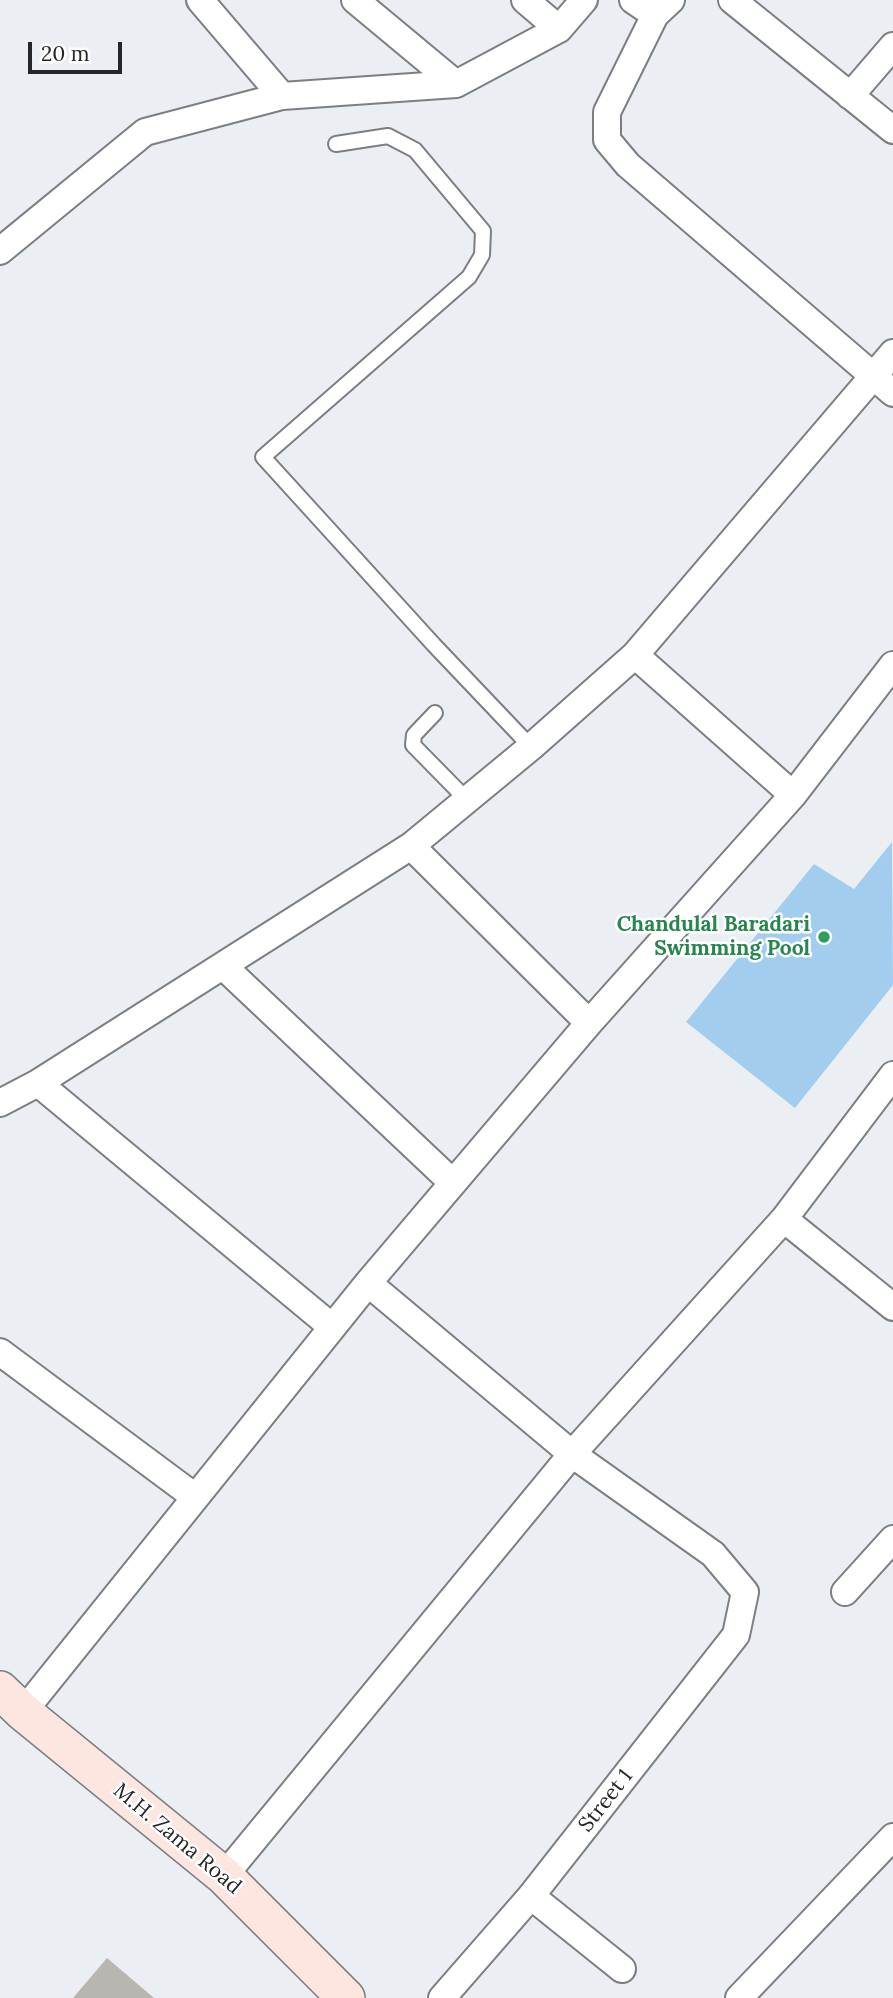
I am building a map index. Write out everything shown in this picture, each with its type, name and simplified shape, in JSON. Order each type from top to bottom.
[{"type":"main road","name":"M.H. Zama Road","points":[[11,1701],[224,1876],[346,1998]]},
{"type":"street","points":[[200,0],[282,96]]},
{"type":"street","points":[[355,0],[456,84]]},
{"type":"street","points":[[525,0],[559,29]]},
{"type":"street","points":[[0,251],[145,132],[282,96],[456,84],[559,29],[584,0]]},
{"type":"street","points":[[634,0],[663,8],[607,112],[607,140],[628,165],[893,393]]},
{"type":"street","points":[[732,0],[893,130]]},
{"type":"street","points":[[850,96],[893,46]]},
{"type":"street","points":[[0,1103],[38,1083],[411,846],[531,747],[635,655],[893,353]]},
{"type":"street","points":[[635,655],[793,795]]},
{"type":"street","points":[[11,1701],[195,1497],[368,1283],[589,1023],[793,795],[893,665]]},
{"type":"street","points":[[411,846],[589,1023]]},
{"type":"street","points":[[223,966],[453,1183]]},
{"type":"street","points":[[224,1876],[572,1454],[784,1219],[893,1075]]},
{"type":"street","points":[[38,1083],[332,1327]]},
{"type":"street","points":[[784,1219],[893,1307]]},
{"type":"street","points":[[368,1283],[572,1454]]},
{"type":"street","points":[[0,1352],[195,1497]]},
{"type":"street","name":"Street 1","points":[[442,1998],[531,1896],[736,1636],[745,1592],[713,1554],[572,1454]]},
{"type":"street","points":[[845,1592],[893,1539]]},
{"type":"street","points":[[739,1998],[893,1837]]},
{"type":"street","points":[[531,1896],[622,1969]]},
{"type":"lane","points":[[335,145],[388,136],[415,150],[483,231],[482,255],[469,277],[263,457],[531,747]]},
{"type":"lane","points":[[435,713],[414,735],[413,745],[467,800]]},
{"type":"water","name":"Chandulal Baradari Swimming Pool","points":[[892,842],[893,985],[795,1108],[686,1022],[814,864],[854,889]]},
{"type":"building","points":[[107,1958],[154,1998],[73,1998]]},
{"type":"place","name":"Chandulal Baradari Swimming Pool","points":[[824,937]]}]
